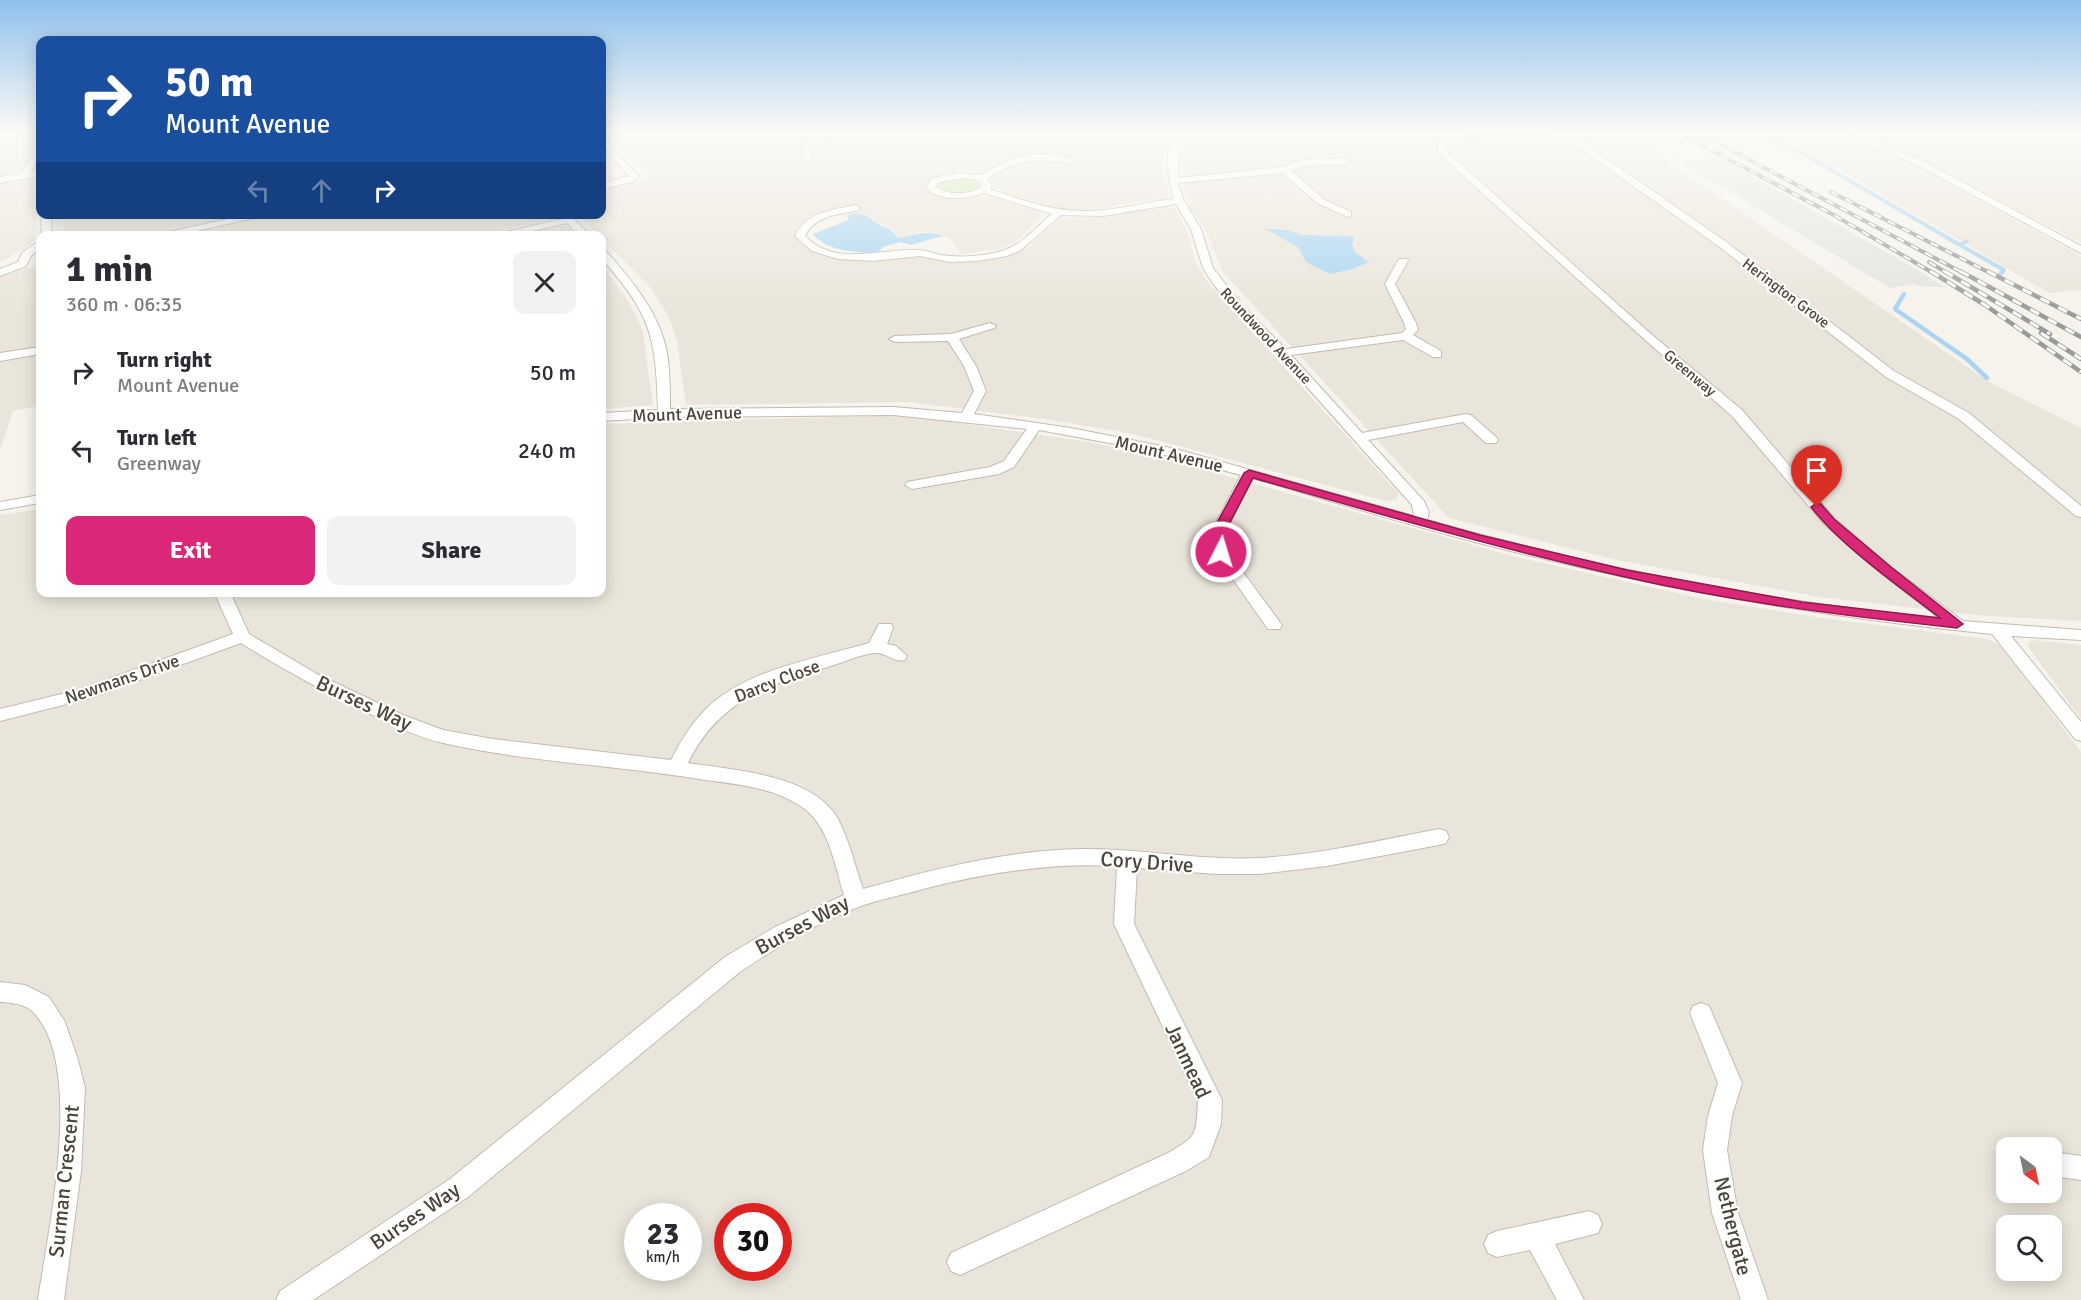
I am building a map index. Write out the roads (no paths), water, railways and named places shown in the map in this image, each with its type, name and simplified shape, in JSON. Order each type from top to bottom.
[{"type":"street","points":[[942,194],[971,194]]},
{"type":"street","points":[[996,194],[1058,213],[1095,214],[1157,202],[1179,201]]},
{"type":"street","name":"Roundwood Avenue","points":[[1177,194],[1196,229],[1208,268],[1218,283],[1239,309],[1360,437],[1419,504],[1422,512],[1420,522]]},
{"type":"street","points":[[1312,194],[1320,201],[1348,214]]},
{"type":"street","name":"Greenway","points":[[1488,194],[1647,336],[1737,412],[1830,522],[1886,570],[1957,624]]},
{"type":"street","name":"Herington Grove","points":[[1653,194],[1850,341],[1890,374],[1964,416],[2081,513]]},
{"type":"street","points":[[1977,194],[2081,250]]},
{"type":"street","points":[[855,208],[812,220],[805,225],[800,236],[804,242],[814,247],[856,257],[885,257],[917,253],[942,258],[965,258],[1017,249],[1058,213]]},
{"type":"street","points":[[181,231],[243,219]]},
{"type":"street","points":[[513,231],[559,219]]},
{"type":"street","points":[[569,219],[581,231]]},
{"type":"street","points":[[0,273],[26,264],[26,255],[36,246]]},
{"type":"street","points":[[606,258],[630,286],[652,323],[660,348],[664,413]]},
{"type":"street","points":[[1283,354],[1405,336],[1412,330],[1410,322],[1390,284],[1403,261]]},
{"type":"street","points":[[895,339],[952,337],[990,326]]},
{"type":"street","points":[[1405,336],[1437,354]]},
{"type":"street","points":[[952,337],[970,366],[980,391],[966,417]]},
{"type":"street","points":[[0,357],[36,352]]},
{"type":"street","name":"Mount Avenue","points":[[606,417],[664,413],[893,411],[966,417],[1126,442],[1249,473],[1420,522],[1678,585],[1802,606],[1997,629],[2081,635]]},
{"type":"street","points":[[1360,437],[1466,418],[1491,440]]},
{"type":"street","points":[[912,485],[994,471],[1009,464],[1034,428]]},
{"type":"street","points":[[1249,473],[1218,532],[1221,552],[1274,625]]},
{"type":"street","points":[[0,506],[36,500]]},
{"type":"street","points":[[224,597],[242,637]]},
{"type":"street","points":[[885,628],[883,637],[875,647],[890,650],[899,656]]},
{"type":"street","points":[[1997,629],[2081,734]]},
{"type":"street","name":"Newmans Drive","points":[[0,715],[81,695],[242,637]]},
{"type":"street","name":"Burses Way","points":[[242,637],[311,678],[397,720],[441,736],[493,746],[676,768],[770,783],[805,799],[820,810],[830,822],[856,899],[782,933],[733,964],[459,1188],[289,1300]]},
{"type":"street","name":"Darcy Close","points":[[676,768],[686,746],[708,717],[727,701],[782,676],[875,647]]},
{"type":"street","name":"Cory Drive","points":[[856,899],[942,875],[1082,857],[1217,867],[1262,866],[1338,856],[1439,837]]},
{"type":"street","name":"Janmead","points":[[960,1262],[1177,1162],[1200,1148],[1209,1124],[1210,1100],[1124,924],[1127,860]]},
{"type":"street","name":"Surman Crescent","points":[[0,992],[25,994],[41,1004],[54,1022],[67,1060],[73,1088],[69,1171],[51,1300]]},
{"type":"street","name":"Nethergate","points":[[1701,1013],[1730,1083],[1720,1116],[1715,1150],[1725,1213],[1749,1290],[1755,1300]]},
{"type":"street","points":[[2062,1165],[2081,1168]]},
{"type":"street","points":[[1497,1244],[1589,1224]]},
{"type":"street","points":[[1537,1236],[1571,1300]]},
{"type":"water","points":[[855,213],[867,216],[889,229],[898,238],[926,233],[943,236],[910,245],[901,242],[883,247],[878,253],[834,248],[813,234],[849,220],[847,216]]},
{"type":"water","points":[[1265,229],[1288,230],[1301,235],[1349,236],[1354,238],[1352,243],[1355,252],[1369,262],[1330,274],[1306,262],[1298,247]]},
{"type":"waterway","points":[[1872,194],[1960,245]]},
{"type":"waterway","points":[[1960,245],[1967,241]]},
{"type":"waterway","points":[[1960,245],[2004,270],[2000,274]]},
{"type":"waterway","points":[[1904,294],[1895,309],[1967,359],[1987,378]]},
{"type":"railway","points":[[1794,194],[1933,273]]},
{"type":"railway","points":[[1813,194],[1963,273]]},
{"type":"railway","points":[[1834,194],[1990,273]]},
{"type":"railway","points":[[1929,262],[1947,273]]},
{"type":"railway","points":[[1930,271],[1985,305],[2081,372]]},
{"type":"railway","points":[[1944,271],[2050,334]]},
{"type":"railway","points":[[1960,271],[2081,337]]},
{"type":"railway","points":[[1987,271],[2081,319]]},
{"type":"railway","points":[[2041,333],[2081,359]]}]
